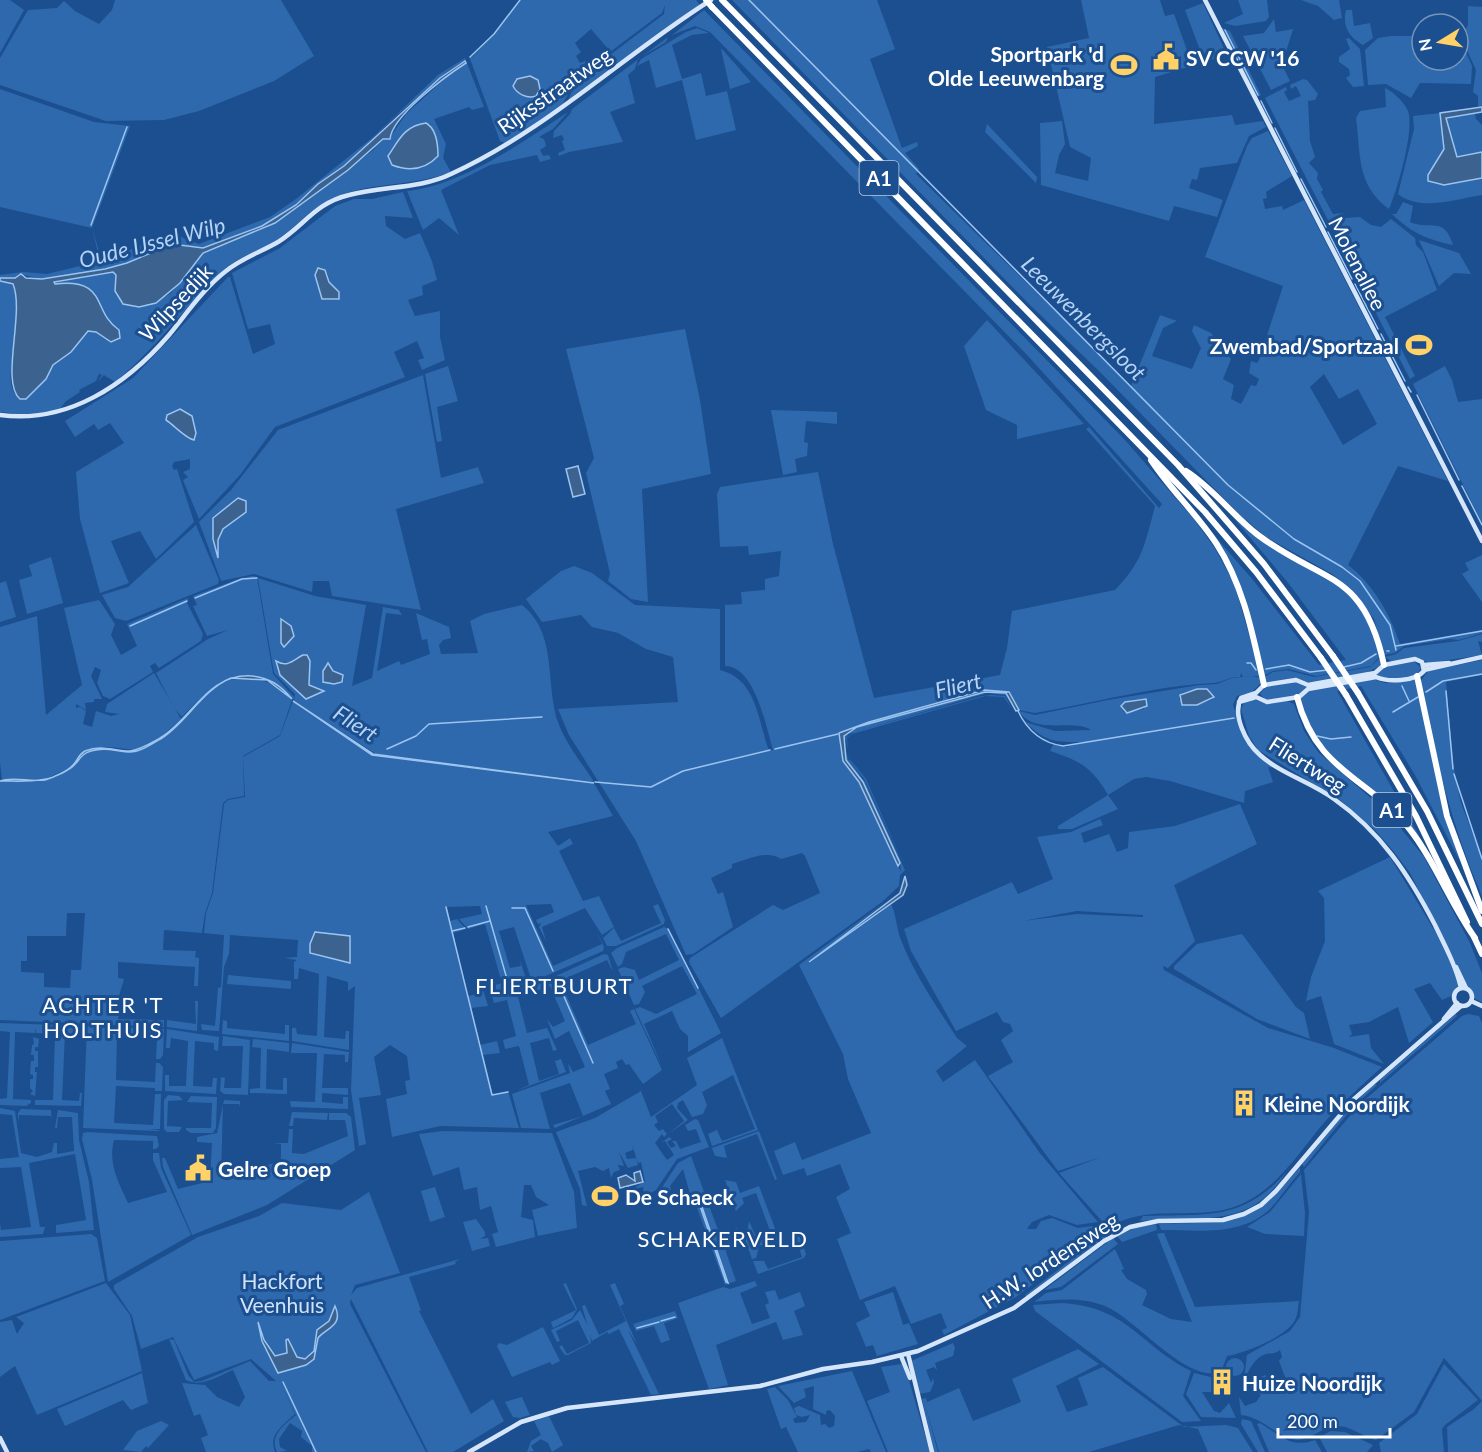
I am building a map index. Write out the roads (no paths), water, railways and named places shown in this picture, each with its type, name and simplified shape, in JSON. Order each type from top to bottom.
[{"type":"highway","name":"A1","points":[[705,0],[712,3],[1142,447],[1239,552],[1321,658],[1346,696],[1416,816],[1482,954]]},
{"type":"highway","name":"A1","points":[[722,0],[1178,465],[1264,564],[1334,656],[1358,693],[1427,812],[1482,924]]},
{"type":"highway","name":"A1","points":[[1142,447],[1162,477],[1203,526],[1228,564],[1250,619],[1264,685]]},
{"type":"highway","name":"A1","points":[[1178,465],[1198,478],[1235,515],[1265,540],[1331,576],[1349,591],[1371,620],[1384,665]]},
{"type":"highway","name":"A1","points":[[1417,676],[1447,816],[1482,911]]},
{"type":"highway","name":"A1","points":[[1297,697],[1306,728],[1320,750],[1339,769],[1394,812],[1417,839],[1455,910],[1475,938]]},
{"type":"main road","name":"Molenallee","points":[[1204,0],[1482,541]]},
{"type":"main road","name":"Rijksstraatweg","points":[[405,185],[451,175],[520,137],[712,3]]},
{"type":"main road","name":"Wilpsedijk","points":[[0,415],[42,416],[71,408],[103,393],[145,359],[211,285],[238,263],[283,239],[311,213],[330,202],[349,195],[405,185]]},
{"type":"main road","points":[[1376,675],[1384,681],[1417,676],[1424,667],[1482,657]]},
{"type":"main road","points":[[1239,702],[1244,695],[1257,692],[1264,685],[1296,680],[1308,685],[1376,675],[1384,665],[1417,659],[1424,667]]},
{"type":"main road","name":"Fliertweg","points":[[1376,675],[1308,689],[1297,697],[1267,702],[1258,698],[1239,702],[1238,711],[1244,731],[1259,754],[1336,800],[1366,824],[1392,852],[1416,889],[1464,988],[1472,994],[1471,1001]]},
{"type":"main road","points":[[1257,692],[1258,698]]},
{"type":"main road","points":[[1459,1004],[1455,995],[1464,988]]},
{"type":"main road","points":[[1471,1001],[1482,1006]]},
{"type":"main road","name":"H.W. Iordensweg","points":[[470,1451],[521,1422],[567,1408],[760,1386],[823,1369],[908,1354],[952,1338],[1014,1308],[1125,1228],[1158,1221],[1228,1219],[1258,1207],[1276,1191],[1346,1107],[1440,1024],[1459,1004],[1471,1001]]},
{"type":"main road","points":[[908,1354],[915,1392],[932,1452]]},
{"type":"main road","points":[[901,1356],[915,1392]]},
{"type":"main road","points":[[0,1438],[7,1452]]},
{"type":"waterway","name":"Oude IJssel Wilp","points":[[470,57],[494,34],[520,0]]},
{"type":"waterway","name":"Leeuwenbergsloot","points":[[749,0],[1228,485],[1294,539],[1342,567],[1360,581],[1390,625],[1396,650]]},
{"type":"waterway","points":[[1225,30],[1258,95]]},
{"type":"waterway","points":[[1261,101],[1272,123]]},
{"type":"waterway","points":[[91,225],[127,127]]},
{"type":"waterway","points":[[1275,128],[1297,172]]},
{"type":"waterway","points":[[1301,179],[1326,227]]},
{"type":"waterway","points":[[1328,232],[1352,279]]},
{"type":"waterway","points":[[1355,284],[1378,329]]},
{"type":"waterway","points":[[1381,334],[1405,381]]},
{"type":"waterway","points":[[1408,387],[1411,392]]},
{"type":"waterway","points":[[1417,395],[1459,480]]},
{"type":"waterway","points":[[1462,486],[1482,525]]},
{"type":"waterway","points":[[195,598],[242,579],[257,578]]},
{"type":"waterway","points":[[130,626],[187,601]]},
{"type":"waterway","points":[[1396,646],[1482,631]]},
{"type":"waterway","points":[[1344,667],[1361,663],[1376,654]]},
{"type":"waterway","points":[[1247,663],[1251,663],[1256,670]]},
{"type":"waterway","points":[[1266,669],[1289,665],[1310,672],[1328,670]]},
{"type":"waterway","name":"Fliert","points":[[1426,692],[1443,681],[1482,674]]},
{"type":"waterway","name":"Leeuwenbergsloot","points":[[1402,686],[1409,701]]},
{"type":"waterway","points":[[1446,691],[1453,769]]},
{"type":"waterway","name":"Fliert","points":[[1393,712],[1418,697]]},
{"type":"waterway","name":"Fliert","points":[[1018,711],[1026,724],[1042,739],[1063,746],[1234,718]]},
{"type":"waterway","points":[[387,749],[416,736],[429,724],[542,717]]},
{"type":"waterway","name":"Fliert","points":[[775,749],[838,734]]},
{"type":"waterway","name":"Fliert","points":[[1317,736],[1331,739],[1351,737]]},
{"type":"waterway","name":"Fliert","points":[[595,782],[651,787],[683,771],[770,750]]},
{"type":"waterway","points":[[1454,774],[1482,859]]},
{"type":"waterway","points":[[486,906],[509,986]]},
{"type":"waterway","points":[[446,907],[492,1095],[508,1092]]},
{"type":"waterway","points":[[512,908],[525,908],[553,971]]},
{"type":"waterway","points":[[468,927],[490,921]]},
{"type":"waterway","points":[[452,931],[465,928]]},
{"type":"waterway","points":[[668,929],[698,988]]},
{"type":"waterway","points":[[556,978],[593,1063]]},
{"type":"waterway","points":[[661,1321],[675,1317]]},
{"type":"waterway","points":[[637,1328],[659,1322]]},
{"type":"waterway","points":[[283,1382],[316,1452]]},
{"type":"place","name":"SV CCW '16","points":[[1166,57]]},
{"type":"place","name":"Sportpark 'd Olde Leeuwenbarg","points":[[1124,65]]},
{"type":"place","name":"Zwembad/Sportzaal","points":[[1419,345]]},
{"type":"place","name":"Kleine Noordijk","points":[[1244,1103]]},
{"type":"place","name":"Gelre Groep","points":[[198,1168]]},
{"type":"place","name":"De Schaeck","points":[[605,1196]]},
{"type":"place","name":"Huize Noordijk","points":[[1222,1382]]},
{"type":"district","name":"FLIERTBUURT","points":[[554,985]]},
{"type":"district","name":"ACHTER 'T HOLTHUIS","points":[[103,1016]]},
{"type":"district","name":"SCHAKERVELD","points":[[723,1238]]},
{"type":"park label","name":"Hackfort Veenhuis","points":[[282,1292]]}]
